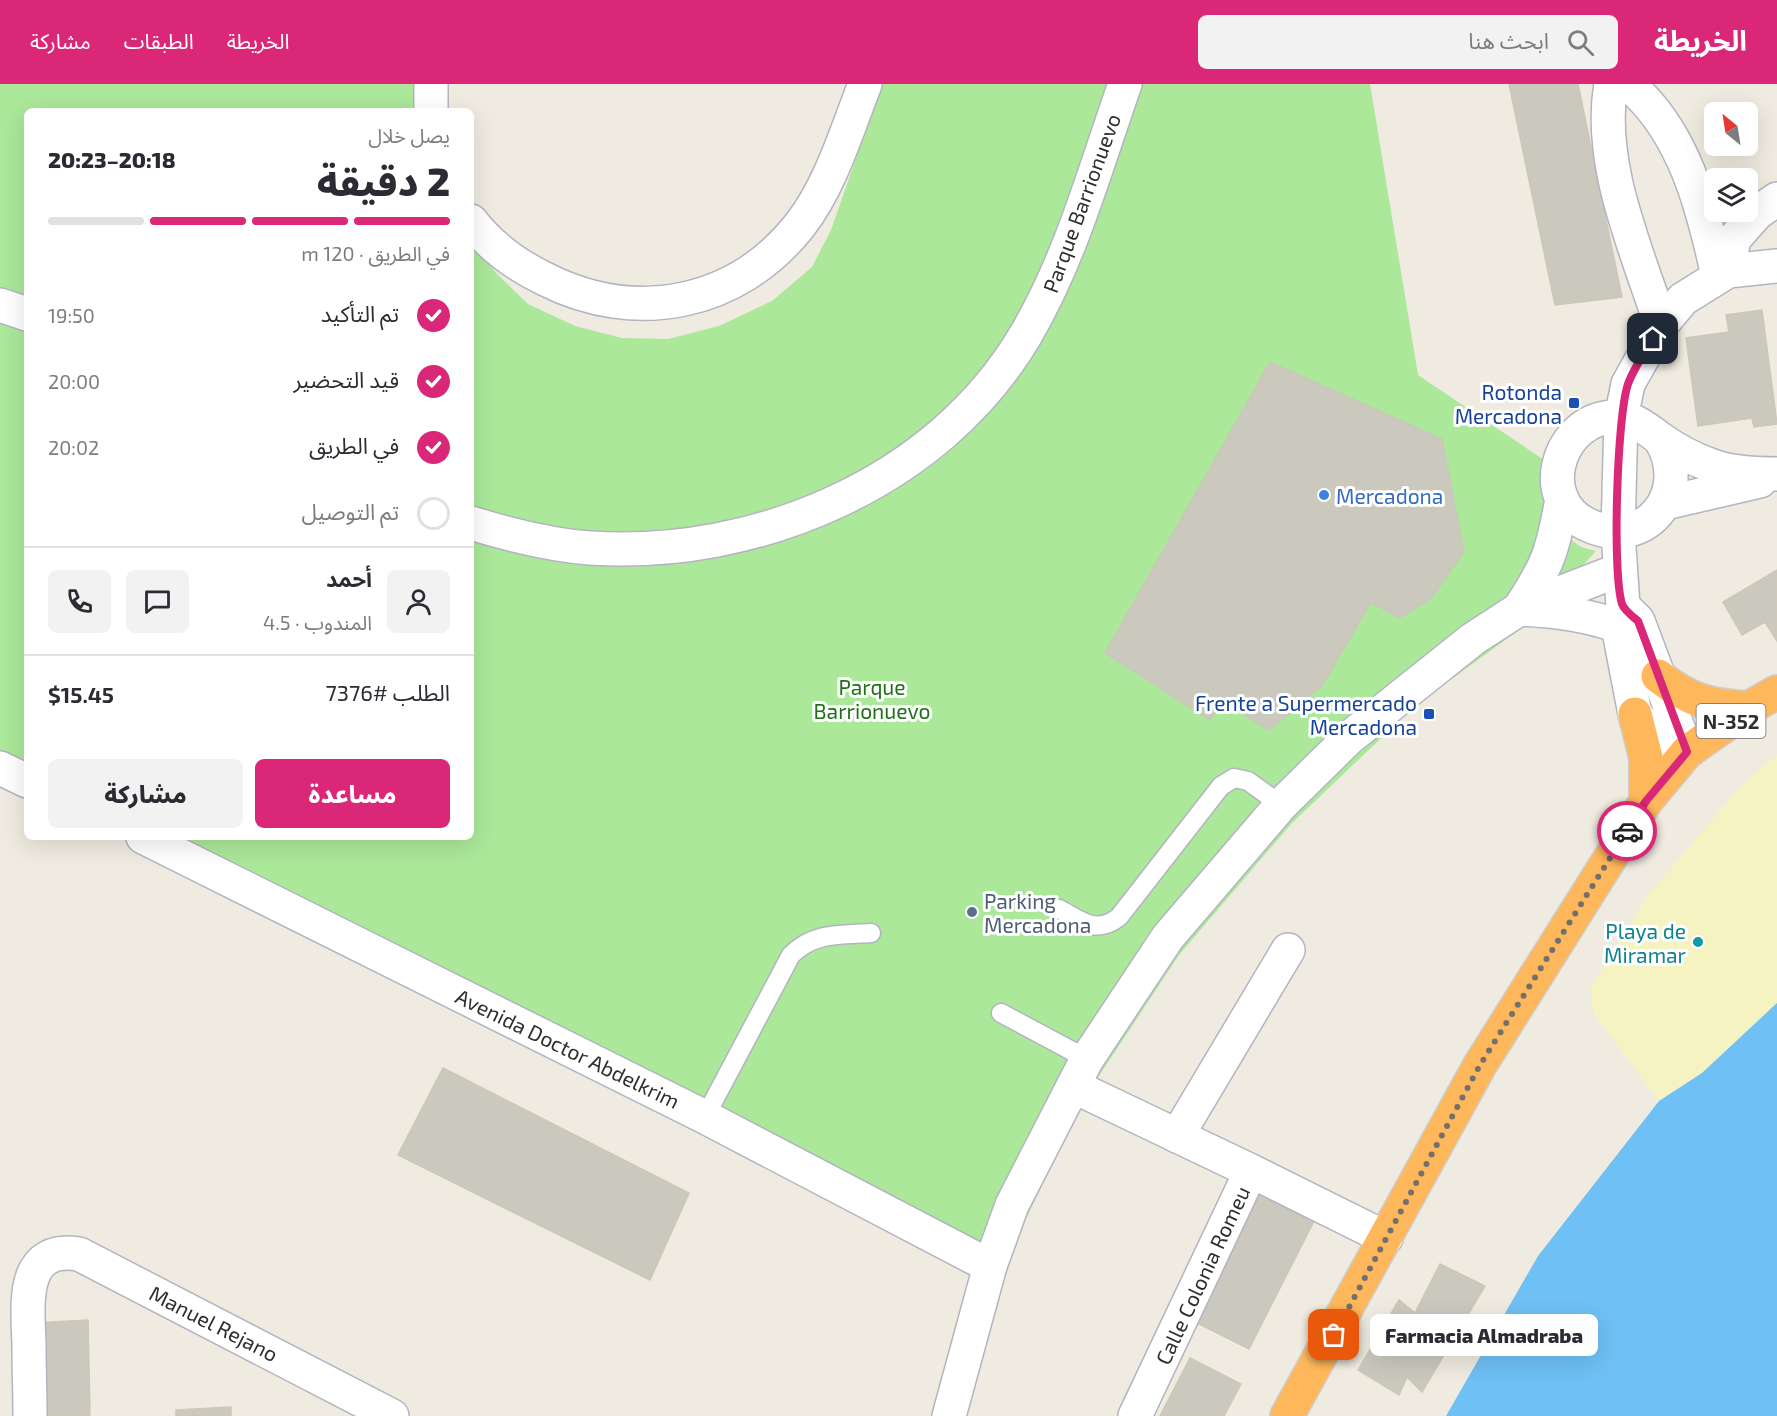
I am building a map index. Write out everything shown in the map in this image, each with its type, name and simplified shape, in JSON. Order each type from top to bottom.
[{"type":"highway","points":[[1658,676],[1683,695],[1712,706],[1749,708]]},
{"type":"highway","name":"N-352","points":[[1287,1416],[1480,1065],[1646,801],[1687,752],[1749,708],[1777,692]]},
{"type":"highway","points":[[1635,714],[1646,758],[1646,801]]},
{"type":"street","points":[[431,84],[431,108]]},
{"type":"street","points":[[474,224],[499,251],[524,268],[573,292],[598,299],[632,304],[675,301],[705,294],[732,282],[758,266],[801,224],[817,198],[865,84]]},
{"type":"street","name":"Parque Barrionuevo","points":[[474,524],[511,535],[589,548],[625,549],[688,544],[737,536],[776,525],[850,495],[884,476],[945,430],[973,403],[1023,338],[1061,264],[1125,84]]},
{"type":"street","points":[[1611,84],[1608,146],[1614,176],[1661,326]]},
{"type":"street","points":[[1628,84],[1659,118],[1678,152],[1698,198],[1723,273]]},
{"type":"street","points":[[1723,273],[1734,239],[1757,213],[1777,198]]},
{"type":"street","points":[[1687,752],[1655,736],[1635,714],[1620,616],[1618,532],[1621,418],[1628,384],[1661,326],[1683,299],[1723,273],[1777,266]]},
{"type":"street","points":[[0,305],[24,313]]},
{"type":"street","points":[[1519,609],[1548,562],[1555,544],[1562,499],[1557,469],[1568,441],[1591,422],[1606,417],[1636,421],[1660,439],[1711,466],[1755,474],[1777,475]]},
{"type":"street","points":[[1562,499],[1582,522],[1596,529],[1618,532],[1643,525],[1665,503],[1670,490],[1672,470],[1668,451],[1660,439]]},
{"type":"street","points":[[1665,503],[1777,475]]},
{"type":"street","points":[[950,1416],[990,1266],[1012,1204],[1080,1072],[1168,937],[1281,805],[1349,738],[1473,639],[1519,609],[1619,570]]},
{"type":"street","points":[[1519,609],[1561,611],[1590,616],[1620,616],[1638,621],[1687,752]]},
{"type":"street","points":[[0,768],[24,780]]},
{"type":"street","name":"Avenida Doctor Abdelkrim","points":[[148,840],[705,1117],[990,1266]]},
{"type":"street","points":[[1177,1136],[1288,950]]},
{"type":"street","points":[[1080,1072],[1177,1136],[1251,1171]]},
{"type":"street","name":"Calle Colonia Romeu","points":[[1135,1416],[1251,1171],[1386,1238]]},
{"type":"street","name":"Manuel Rejano","points":[[30,1416],[28,1290],[36,1269],[56,1254],[79,1254],[392,1416]]},
{"type":"lane","points":[[1059,909],[1092,926],[1107,926],[1119,917],[1221,786],[1234,778],[1248,781],[1281,805]]},
{"type":"lane","points":[[705,1117],[791,955],[803,943],[820,937],[871,933]]},
{"type":"lane","points":[[1001,1013],[1080,1072]]},
{"type":"green space","points":[[0,84],[447,84],[444,108],[24,108],[24,779],[0,767]]},
{"type":"green space","name":"Parque Barrionuevo","points":[[882,84],[1370,84],[1418,375],[1562,472],[1562,512],[1567,531],[1578,545],[1596,551],[1534,619],[1416,705],[1292,823],[1179,955],[1083,1100],[1003,1267],[148,840],[474,840],[474,246],[498,275],[528,304],[575,326],[622,338],[668,339],[719,326],[772,301],[812,267],[831,230]]},
{"type":"sand","name":"Playa de Miramar","points":[[1777,755],[1777,1003],[1702,1073],[1659,1101],[1594,1014],[1590,989],[1648,895],[1741,786]]},
{"type":"water","points":[[1777,1003],[1777,1416],[1446,1416],[1538,1256],[1659,1101],[1702,1073]]},
{"type":"building","points":[[1509,84],[1578,84],[1622,297],[1555,305]]},
{"type":"building","points":[[1762,310],[1777,424],[1754,427],[1752,418],[1698,426],[1686,338],[1729,332],[1726,315]]},
{"type":"building","name":"Mercadona","points":[[1270,362],[1442,439],[1464,551],[1431,599],[1399,618],[1371,602],[1322,686],[1269,730],[1222,701],[1210,720],[1105,653]]},
{"type":"building","points":[[1777,570],[1777,641],[1765,622],[1742,635],[1723,602]]},
{"type":"building","points":[[443,1068],[689,1193],[650,1280],[398,1155]]},
{"type":"building","points":[[1259,1194],[1314,1221],[1249,1349],[1195,1322]]},
{"type":"building","points":[[1440,1264],[1485,1286],[1422,1392],[1407,1377],[1399,1395],[1358,1370],[1399,1300],[1415,1313]]},
{"type":"building","points":[[88,1320],[90,1416],[36,1416],[34,1323]]},
{"type":"building","points":[[1190,1358],[1241,1384],[1224,1416],[1160,1416]]},
{"type":"building","points":[[231,1407],[231,1416],[176,1416],[176,1410]]},
{"type":"way so far","points":[[1334,1335],[1480,1065],[1516,1004],[1627,831]]},
{"type":"place","name":"Rotonda Mercadona","points":[[1574,403]]},
{"type":"place","name":"Mercadona","points":[[1324,495]]},
{"type":"place","name":"Frente a Supermercado Mercadona","points":[[1429,714]]},
{"type":"place","name":"Parking Mercadona","points":[[972,912]]},
{"type":"place","name":"Playa de Miramar","points":[[1698,942]]},
{"type":"place","name":"Farmacia Almadraba","points":[[1334,1335]]},
{"type":"route","points":[[1627,831],[1646,801],[1687,752],[1638,621],[1623,606],[1619,570],[1621,418],[1628,384],[1653,339]]}]
